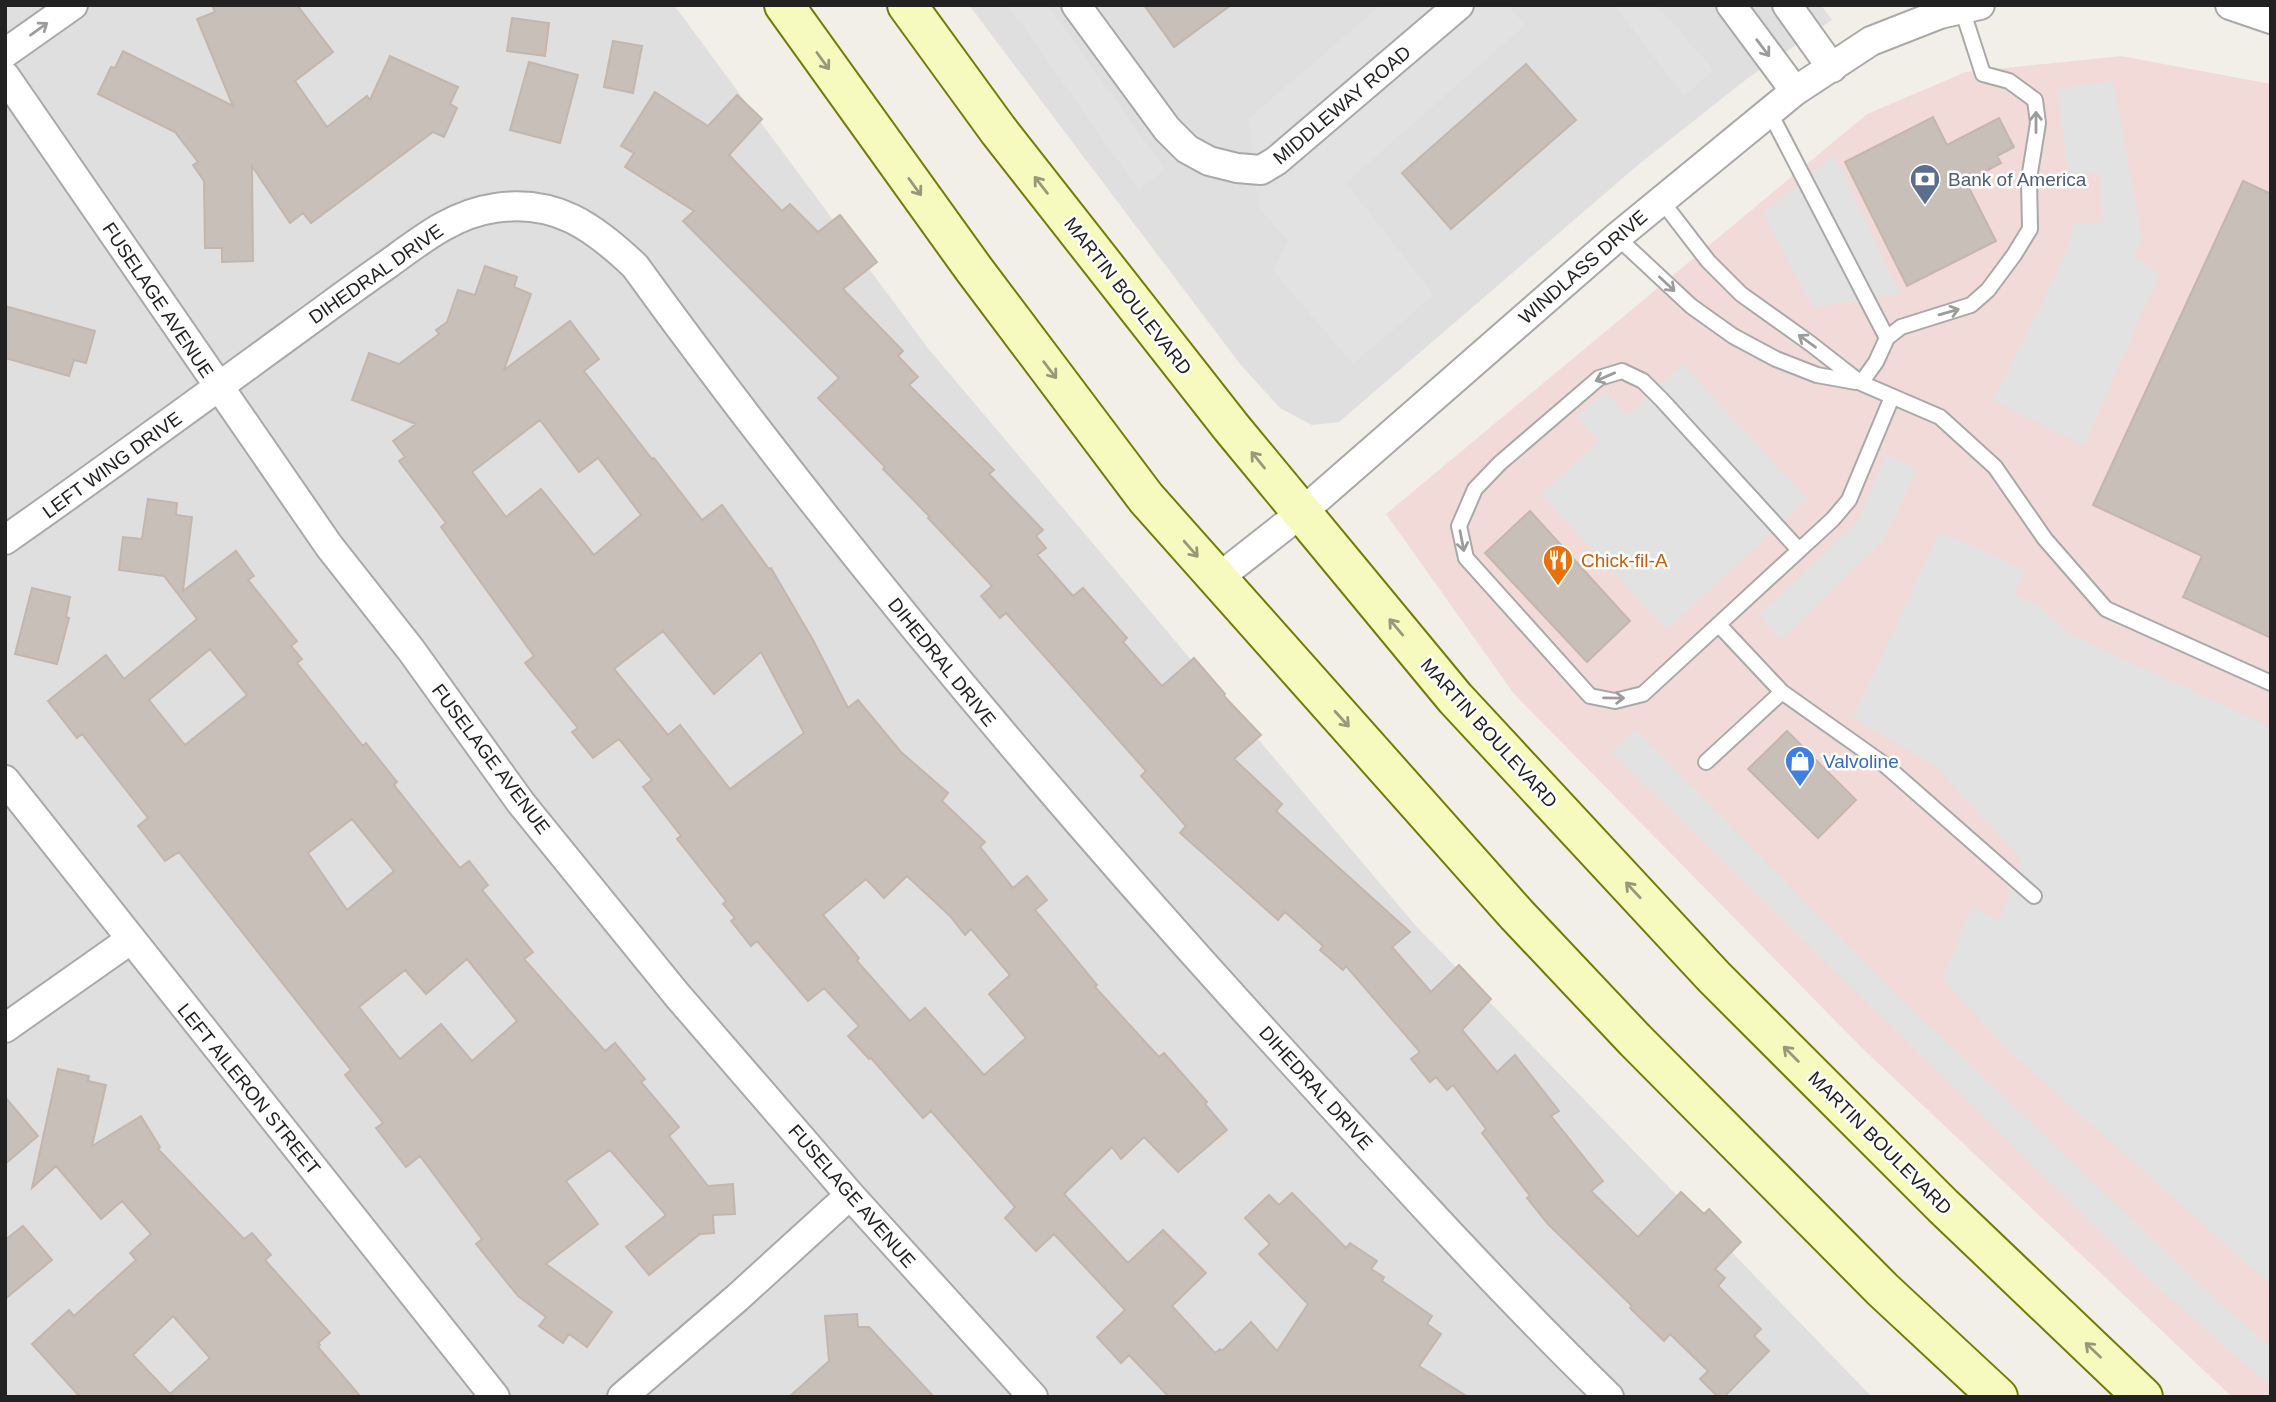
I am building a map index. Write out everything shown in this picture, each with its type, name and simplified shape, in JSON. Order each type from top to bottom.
[{"type":"main road","points":[[784,5],[964,257],[1146,498],[1517,915],[1635,1040],[1883,1290],[1998,1397]]},
{"type":"main road","name":"MARTIN BOULEVARD","points":[[907,5],[998,130],[1223,417],[1455,698],[1714,977],[1943,1206],[2143,1397]]},
{"type":"street","points":[[5,53],[74,5]]},
{"type":"street","name":"MIDDLEWAY ROAD","points":[[1076,5],[1167,129],[1187,149],[1209,161],[1237,168],[1261,170],[1276,161],[1459,5]]},
{"type":"street","points":[[1731,5],[1795,91]]},
{"type":"street","points":[[1787,5],[1832,68]]},
{"type":"street","points":[[2230,5],[2271,19]]},
{"type":"street","name":"WINDLASS DRIVE","points":[[1217,579],[1301,513],[1617,237],[1795,91],[1871,41],[1940,14],[1971,7]]},
{"type":"street","name":"FUSELAGE AVENUE","points":[[5,76],[329,547],[411,650],[521,803],[677,995],[850,1195],[1033,1397]]},
{"type":"street","name":"DIHEDRAL DRIVE","points":[[218,387],[418,242],[445,225],[471,214],[520,205],[549,209],[577,219],[610,242],[635,266],[796,482],[976,704],[1150,906],[1410,1192],[1546,1336],[1609,1397]]},
{"type":"street","name":"LEFT WING DRIVE","points":[[5,541],[149,440],[218,387]]},
{"type":"street","name":"LEFT AILERON STREET","points":[[5,780],[495,1397]]},
{"type":"street","points":[[5,1028],[130,940]]},
{"type":"street","points":[[622,1397],[737,1298],[850,1195]]},
{"type":"lane","points":[[1861,383],[1876,362],[1887,338],[1901,327],[1971,305],[2001,274],[2030,229],[2029,178],[2038,123],[2035,100],[2008,81],[1983,74],[1971,7]]},
{"type":"lane","points":[[1769,111],[1887,338]]},
{"type":"lane","points":[[1661,200],[1708,261],[1741,294],[1861,383],[1940,417],[1995,467],[2045,539],[2106,609],[2271,683]]},
{"type":"lane","points":[[1617,237],[1691,306],[1733,336],[1776,359],[1817,375],[1861,383]]},
{"type":"lane","points":[[1799,550],[1662,400],[1643,381],[1622,371],[1599,378],[1500,463],[1475,489],[1459,526],[1466,558],[1590,696],[1615,701],[1643,694],[1833,519],[1849,500],[1892,397]]},
{"type":"lane","points":[[1719,625],[1782,692],[1885,765],[2034,896]]},
{"type":"lane","points":[[1706,762],[1782,692]]},
{"type":"shaded area","points":[[5,5],[674,5],[927,347],[1416,926],[1872,1397],[5,1397]]},
{"type":"shaded area","points":[[969,5],[1821,5],[1832,20],[1744,81],[1638,165],[1339,422],[1312,425],[1280,408],[1240,364]]},
{"type":"shaded area","points":[[1008,5],[1048,5],[1165,170],[1138,189]]},
{"type":"shaded area","points":[[1381,5],[1508,5],[1525,25],[1346,183],[1434,295],[1353,364],[1273,271],[1288,241],[1259,208],[1248,119]]},
{"type":"shaded area","points":[[1614,5],[1657,5],[1714,70],[1684,96]]},
{"type":"shaded area","points":[[2121,56],[2271,84],[2271,1397],[2232,1397],[1863,1049],[1514,694],[1386,514],[1867,114],[1966,72]]},
{"type":"shaded area","points":[[2113,81],[2142,238],[2133,256],[2159,274],[2084,446],[1993,400],[2067,251],[2073,224],[2102,222],[2100,173],[2068,173],[2057,88]]},
{"type":"shaded area","points":[[1835,154],[1900,294],[1813,307],[1762,213]]},
{"type":"shaded area","points":[[1683,364],[1808,499],[1666,630],[1541,494],[1599,441],[1576,417],[1605,391],[1628,415]]},
{"type":"shaded area","points":[[1886,455],[1917,469],[1884,539],[1781,640],[1759,615],[1858,520]]},
{"type":"shaded area","points":[[1940,531],[2026,571],[2013,595],[2035,603],[2072,635],[2271,727],[2271,1285],[2002,1045],[1942,979],[1972,907],[1999,920],[2021,859],[1934,765],[1853,718]]},
{"type":"shaded area","points":[[1635,729],[1898,996],[2220,1303],[2271,1348],[2271,1387],[2157,1287],[1611,752]]},
{"type":"building","points":[[212,5],[297,5],[333,52],[295,81],[327,127],[367,96],[370,100],[390,56],[458,87],[450,104],[457,108],[444,137],[433,132],[311,223],[303,213],[290,223],[252,166],[253,261],[222,262],[222,248],[205,248],[204,181],[193,165],[198,162],[175,132],[98,94],[111,67],[115,68],[123,51],[233,106],[197,19],[215,12]]},
{"type":"building","points":[[1144,5],[1231,5],[1174,47]]},
{"type":"building","points":[[512,18],[549,23],[545,56],[507,51]]},
{"type":"building","points":[[613,41],[642,46],[633,93],[604,87]]},
{"type":"building","points":[[529,62],[578,75],[560,143],[510,130]]},
{"type":"building","points":[[1526,64],[1576,120],[1451,229],[1402,173]]},
{"type":"building","points":[[655,92],[708,126],[737,95],[762,119],[729,155],[782,211],[790,204],[818,232],[840,215],[877,262],[843,289],[903,351],[898,356],[918,377],[909,385],[994,470],[989,474],[1043,530],[1036,536],[1046,548],[1037,555],[1073,596],[1083,588],[1127,638],[1123,642],[1162,686],[1194,658],[1224,696],[1261,735],[1234,759],[1282,804],[1276,811],[1410,932],[1392,947],[1431,992],[1459,965],[1491,999],[1462,1030],[1497,1072],[1515,1055],[1559,1111],[1551,1116],[1603,1181],[1591,1191],[1638,1237],[1681,1192],[1704,1214],[1709,1209],[1741,1242],[1715,1269],[1725,1278],[1718,1286],[1761,1329],[1754,1336],[1769,1351],[1724,1397],[1718,1397],[1700,1379],[1708,1371],[1670,1334],[1664,1341],[1548,1224],[1482,1133],[1486,1129],[1453,1085],[1447,1090],[1436,1077],[1430,1082],[1411,1059],[1420,1052],[1346,966],[1343,970],[1320,950],[1323,946],[1285,912],[1278,920],[1180,833],[1186,826],[1141,776],[1146,771],[1006,613],[1000,618],[981,596],[992,586],[883,469],[885,467],[818,398],[839,378],[683,221],[694,211],[625,167],[634,153],[621,146]]},
{"type":"building","points":[[1933,117],[1947,145],[1999,118],[2014,147],[1997,156],[2001,163],[1984,172],[1987,179],[1969,188],[1996,241],[1907,286],[1845,162]]},
{"type":"building","points":[[2243,181],[2271,194],[2271,638],[2183,597],[2202,556],[2093,505]]},
{"type":"building","points":[[485,266],[517,277],[514,287],[531,294],[504,370],[570,321],[599,359],[584,371],[652,459],[654,458],[702,520],[722,505],[769,569],[771,568],[813,640],[848,708],[858,700],[901,752],[948,793],[942,801],[985,842],[980,847],[1013,888],[1027,876],[1047,900],[1035,910],[1097,985],[1095,987],[1159,1057],[1164,1053],[1207,1102],[1205,1104],[1227,1130],[1178,1172],[1144,1137],[1121,1159],[1112,1147],[1064,1194],[1128,1263],[1163,1230],[1206,1273],[1172,1306],[1215,1353],[1220,1349],[1222,1351],[1251,1322],[1277,1351],[1308,1304],[1259,1254],[1270,1244],[1245,1218],[1269,1195],[1279,1205],[1292,1193],[1346,1248],[1350,1243],[1377,1261],[1371,1269],[1384,1277],[1382,1281],[1432,1316],[1427,1324],[1441,1334],[1419,1366],[1468,1397],[1169,1397],[1129,1355],[1121,1363],[1097,1337],[1125,1310],[1054,1234],[1036,1251],[1005,1218],[1015,1207],[931,1111],[923,1118],[871,1058],[869,1059],[848,1036],[859,1026],[824,988],[808,1001],[757,941],[751,946],[731,921],[735,918],[723,904],[726,901],[677,839],[681,836],[643,787],[652,780],[619,739],[593,758],[572,732],[578,728],[525,663],[534,656],[441,527],[446,523],[399,461],[405,457],[393,441],[416,424],[352,400],[369,353],[399,364],[439,334],[436,330],[447,322],[458,290],[475,295]],"holes":[[[540,420],[579,472],[598,458],[641,515],[594,555],[541,489],[506,517],[472,472]],[[663,631],[714,694],[761,652],[804,733],[730,789],[680,725],[668,735],[614,669]],[[907,876],[950,916],[965,935],[971,929],[1010,975],[989,994],[1026,1038],[984,1075],[925,1008],[910,1021],[857,961],[859,958],[823,915],[866,879],[884,898]]]},
{"type":"building","points":[[5,306],[95,331],[86,363],[74,360],[69,376],[5,358]]},
{"type":"building","points":[[148,499],[177,503],[176,515],[192,517],[183,591],[236,551],[254,576],[248,580],[297,641],[291,646],[302,659],[297,663],[363,746],[366,743],[397,782],[394,785],[460,868],[469,861],[488,885],[482,890],[533,952],[524,959],[605,1051],[615,1043],[645,1079],[641,1082],[679,1127],[669,1136],[708,1186],[733,1184],[735,1214],[713,1215],[714,1233],[700,1234],[649,1275],[626,1247],[666,1215],[610,1150],[566,1181],[598,1224],[546,1264],[612,1312],[587,1347],[569,1334],[563,1343],[539,1326],[546,1317],[518,1296],[476,1244],[482,1239],[420,1156],[406,1167],[376,1128],[383,1123],[345,1075],[351,1070],[179,852],[165,861],[138,826],[148,818],[82,734],[77,738],[48,701],[106,655],[124,679],[197,619],[164,576],[119,570],[123,537],[142,539]],"holes":[[[210,649],[247,695],[185,745],[149,700]],[[352,819],[394,871],[347,910],[308,853]],[[467,959],[517,1021],[472,1061],[441,1024],[400,1059],[359,1007],[405,970],[426,994]]]},
{"type":"building","name":"Chick-fil-A","points":[[1530,511],[1630,621],[1587,662],[1485,553]]},
{"type":"building","points":[[32,588],[70,597],[66,617],[69,618],[57,664],[15,654]]},
{"type":"building","points":[[1787,731],[1856,800],[1818,838],[1748,769]]},
{"type":"building","points":[[58,1069],[89,1076],[88,1081],[106,1085],[92,1146],[141,1116],[160,1147],[158,1149],[244,1239],[252,1233],[271,1255],[265,1260],[330,1333],[318,1343],[318,1347],[361,1397],[80,1397],[32,1344],[69,1310],[74,1316],[136,1260],[130,1253],[151,1234],[122,1201],[101,1219],[56,1166],[32,1188]],"holes":[[[173,1316],[210,1358],[170,1394],[133,1355]]]},
{"type":"building","points":[[5,1097],[38,1136],[5,1164]]},
{"type":"building","points":[[23,1226],[52,1260],[5,1299],[5,1240]]},
{"type":"building","points":[[857,1314],[858,1327],[869,1327],[934,1397],[789,1397],[829,1361],[825,1316]]},
{"type":"place","name":"Bank of America","points":[[1925,206]]},
{"type":"place","name":"Chick-fil-A","points":[[1558,587]]},
{"type":"place","name":"Valvoline","points":[[1800,788]]}]
